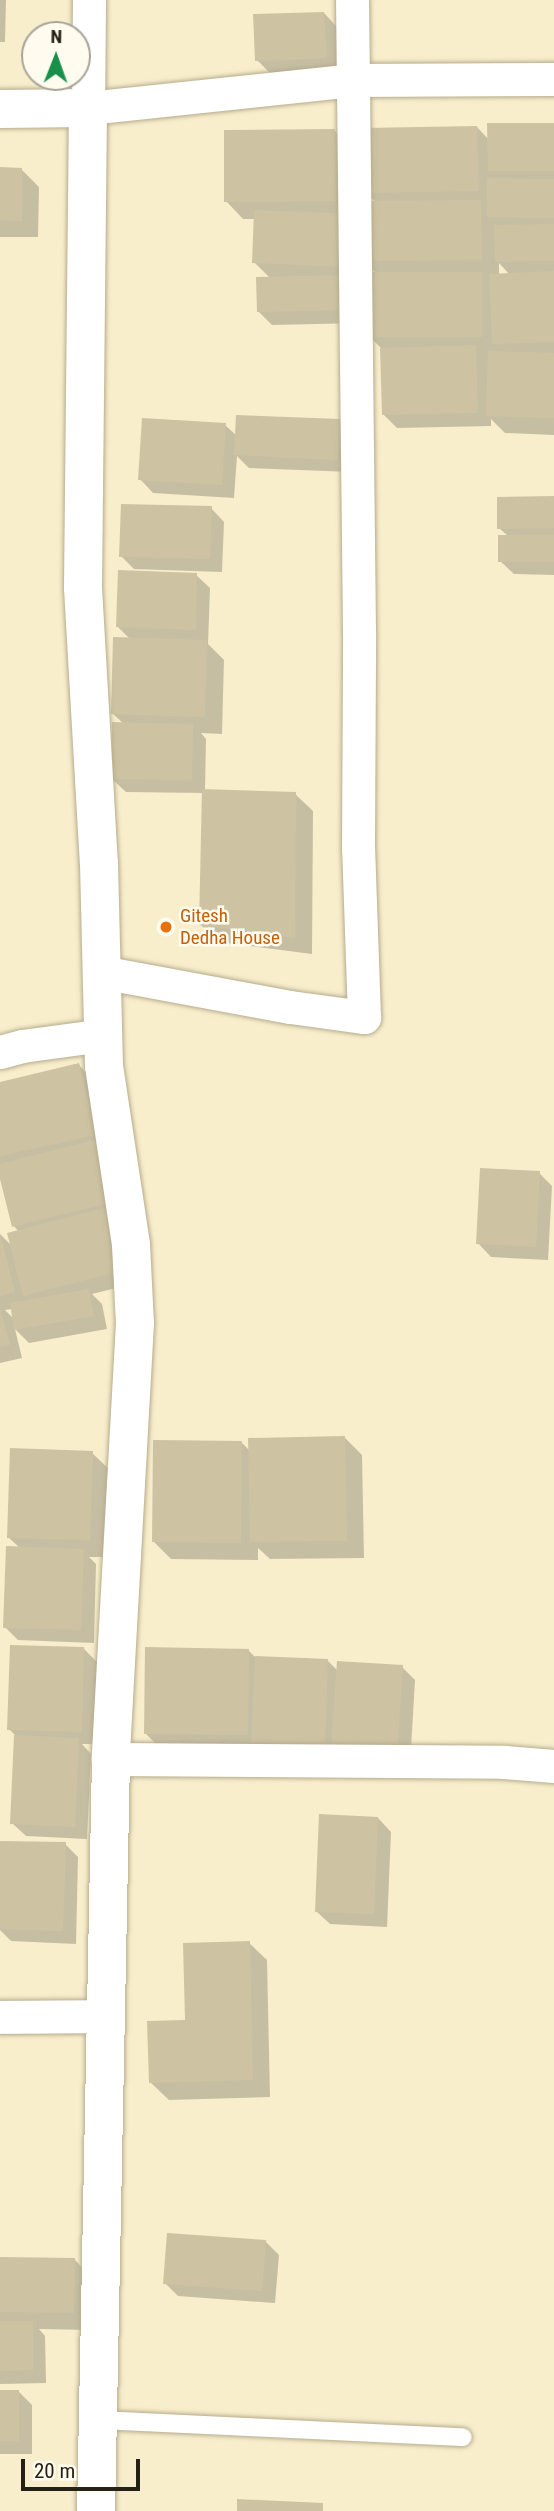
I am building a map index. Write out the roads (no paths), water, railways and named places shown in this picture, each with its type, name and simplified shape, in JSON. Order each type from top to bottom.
[{"type":"street","points":[[89,0],[83,588],[104,1066],[131,1245],[135,1323],[111,1759],[96,2511]]},
{"type":"street","points":[[101,972],[290,1007],[364,1017],[358,849],[359,632],[352,0]]},
{"type":"street","points":[[0,109],[88,108],[353,80],[554,79]]},
{"type":"street","points":[[0,1052],[22,1046],[103,1035]]},
{"type":"street","points":[[111,1759],[504,1762],[554,1766]]},
{"type":"street","points":[[0,2017],[106,2015]]},
{"type":"lane","points":[[98,2420],[463,2437]]},
{"type":"place","name":"Gitesh Dedha House","points":[[166,927]]}]
